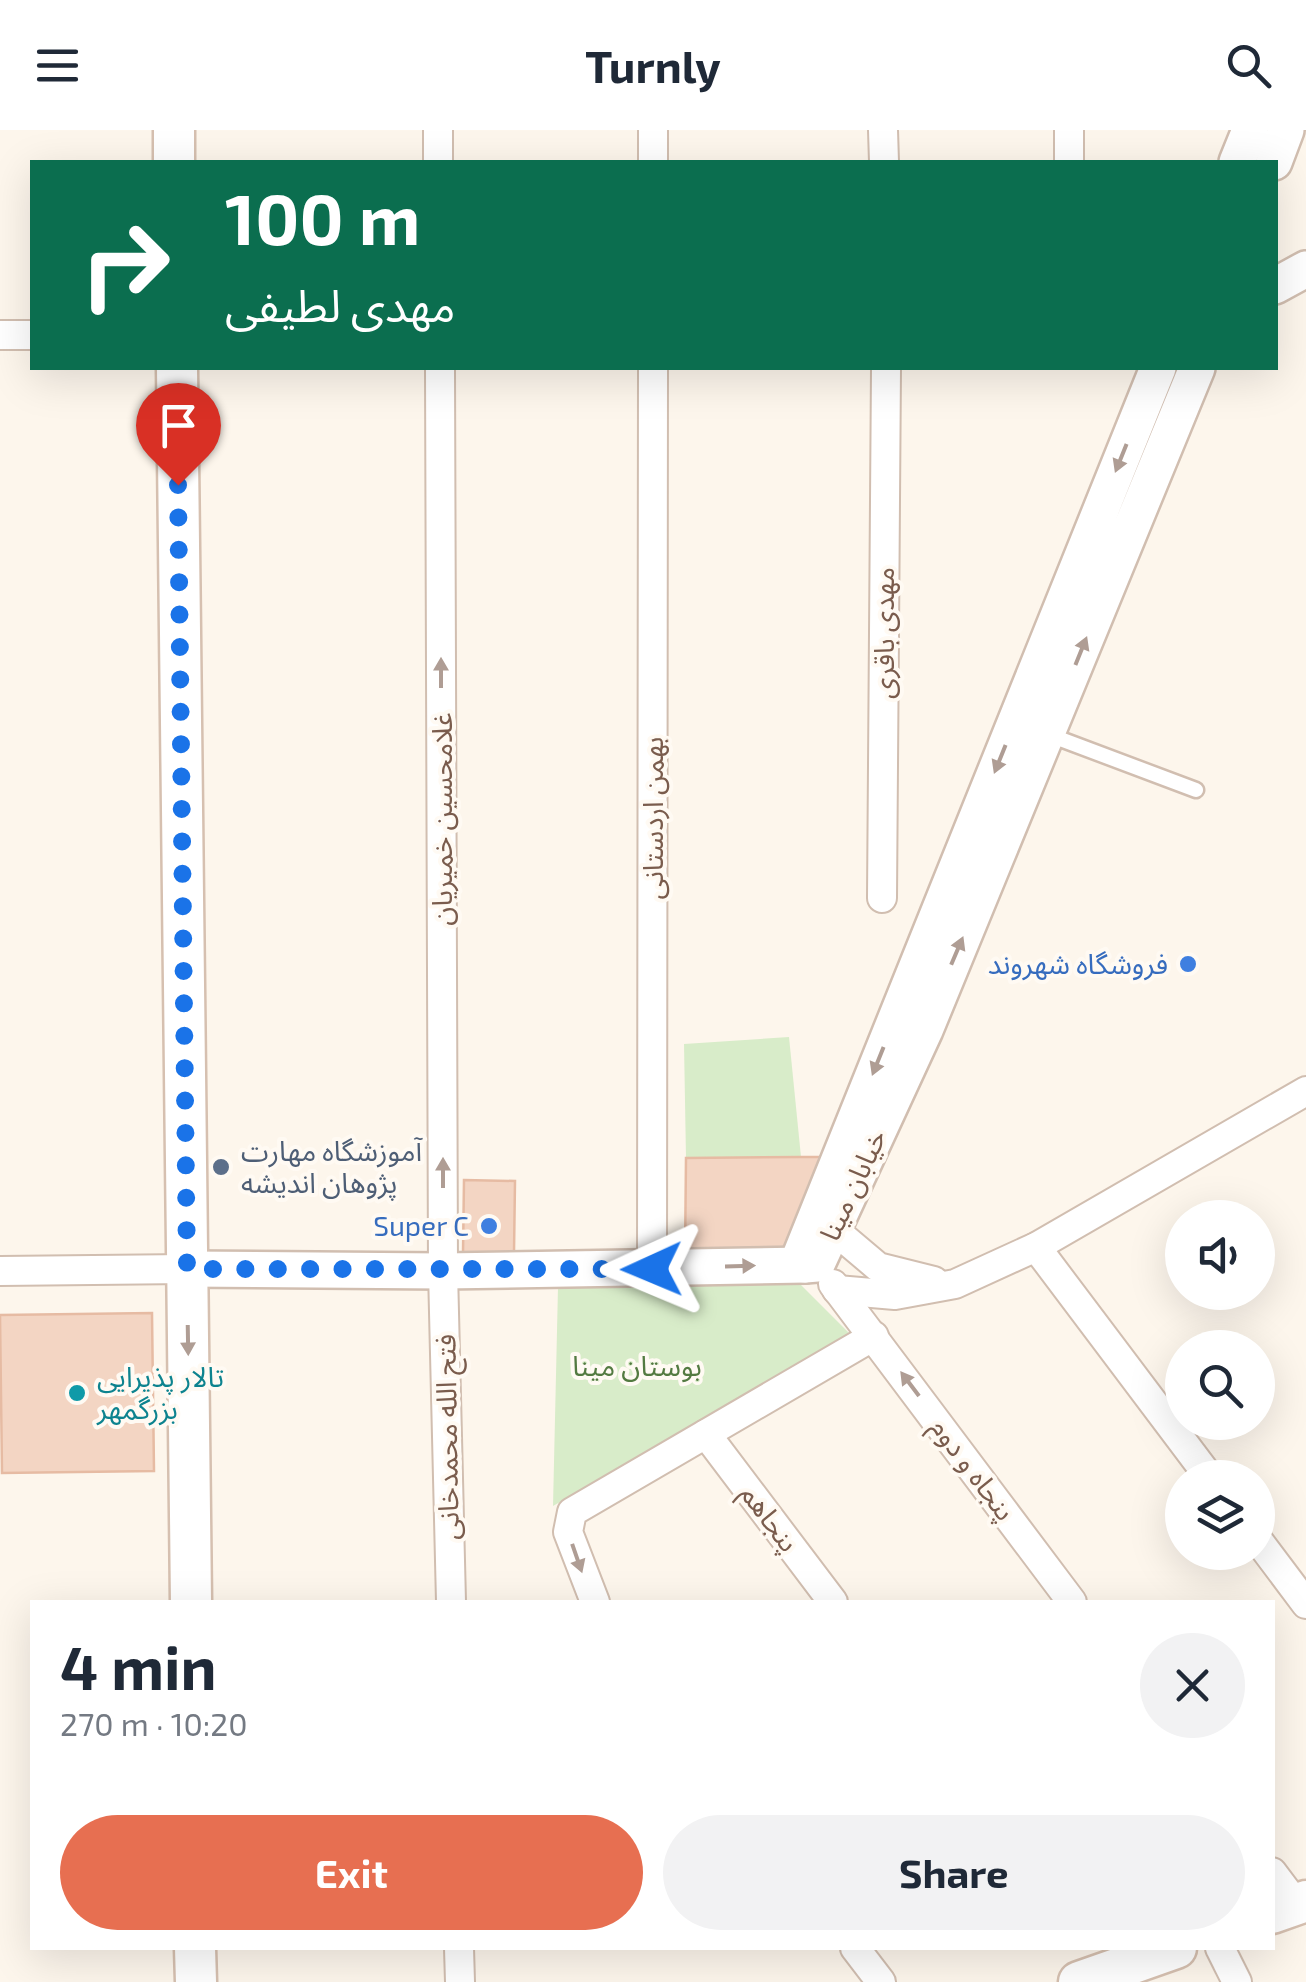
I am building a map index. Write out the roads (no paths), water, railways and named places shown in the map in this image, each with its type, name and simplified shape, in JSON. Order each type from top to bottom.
[{"type":"main road","points":[[174,130],[174,160]]},
{"type":"main road","points":[[177,370],[191,1600]]},
{"type":"main road","points":[[195,1950],[196,1982]]},
{"type":"main road","points":[[1095,1967],[1167,1950]]},
{"type":"street","points":[[438,130],[438,160]]},
{"type":"street","points":[[653,130],[653,160]]},
{"type":"street","points":[[884,130],[884,160]]},
{"type":"street","points":[[1069,130],[1069,160]]},
{"type":"street","points":[[1238,160],[1250,130]]},
{"type":"street","points":[[1275,160],[1286,130]]},
{"type":"street","points":[[1278,284],[1306,269]]},
{"type":"street","points":[[0,335],[30,335]]},
{"type":"street","name":"غلامحسین خمیریان","points":[[440,370],[443,1271]]},
{"type":"street","name":"بهمن اردستانی","points":[[652,1269],[653,370]]},
{"type":"street","name":"مهدی باقری","points":[[882,898],[886,370]]},
{"type":"street","name":"خیابان مینا","points":[[1157,370],[800,1254],[820,1273],[833,1229],[925,1030],[1195,370]]},
{"type":"street","points":[[0,1271],[652,1269],[820,1273],[895,1295],[955,1284],[1036,1248],[1306,1091]]},
{"type":"street","points":[[833,1229],[878,1267],[955,1284]]},
{"type":"street","points":[[1036,1248],[1196,1460]]},
{"type":"street","name":"فتح الله محمدخانی","points":[[443,1271],[451,1600]]},
{"type":"street","name":"پنجاه و دوم","points":[[820,1273],[874,1336],[1071,1600]]},
{"type":"street","points":[[594,1600],[568,1532],[572,1512],[874,1336]]},
{"type":"street","name":"پنجاهم","points":[[706,1434],[831,1600]]},
{"type":"street","points":[[1275,1563],[1306,1604]]},
{"type":"street","points":[[1275,1877],[1292,1906]]},
{"type":"street","points":[[459,1950],[460,1982]]},
{"type":"street","points":[[857,1950],[881,1982]]},
{"type":"street","points":[[1221,1950],[1237,1982]]},
{"type":"lane","points":[[1047,734],[1196,790]]},
{"type":"place","name":"فروشگاه شهروند","points":[[1188,964]]},
{"type":"place","name":"آموزشگاه مهارت پژوهان اندیشه","points":[[221,1167]]},
{"type":"place","name":"Super C","points":[[489,1226]]},
{"type":"place","name":"تالار پذیرایی بزرگمهر","points":[[77,1393]]},
{"type":"park label","name":"بوستان مینا","points":[[637,1366]]}]
